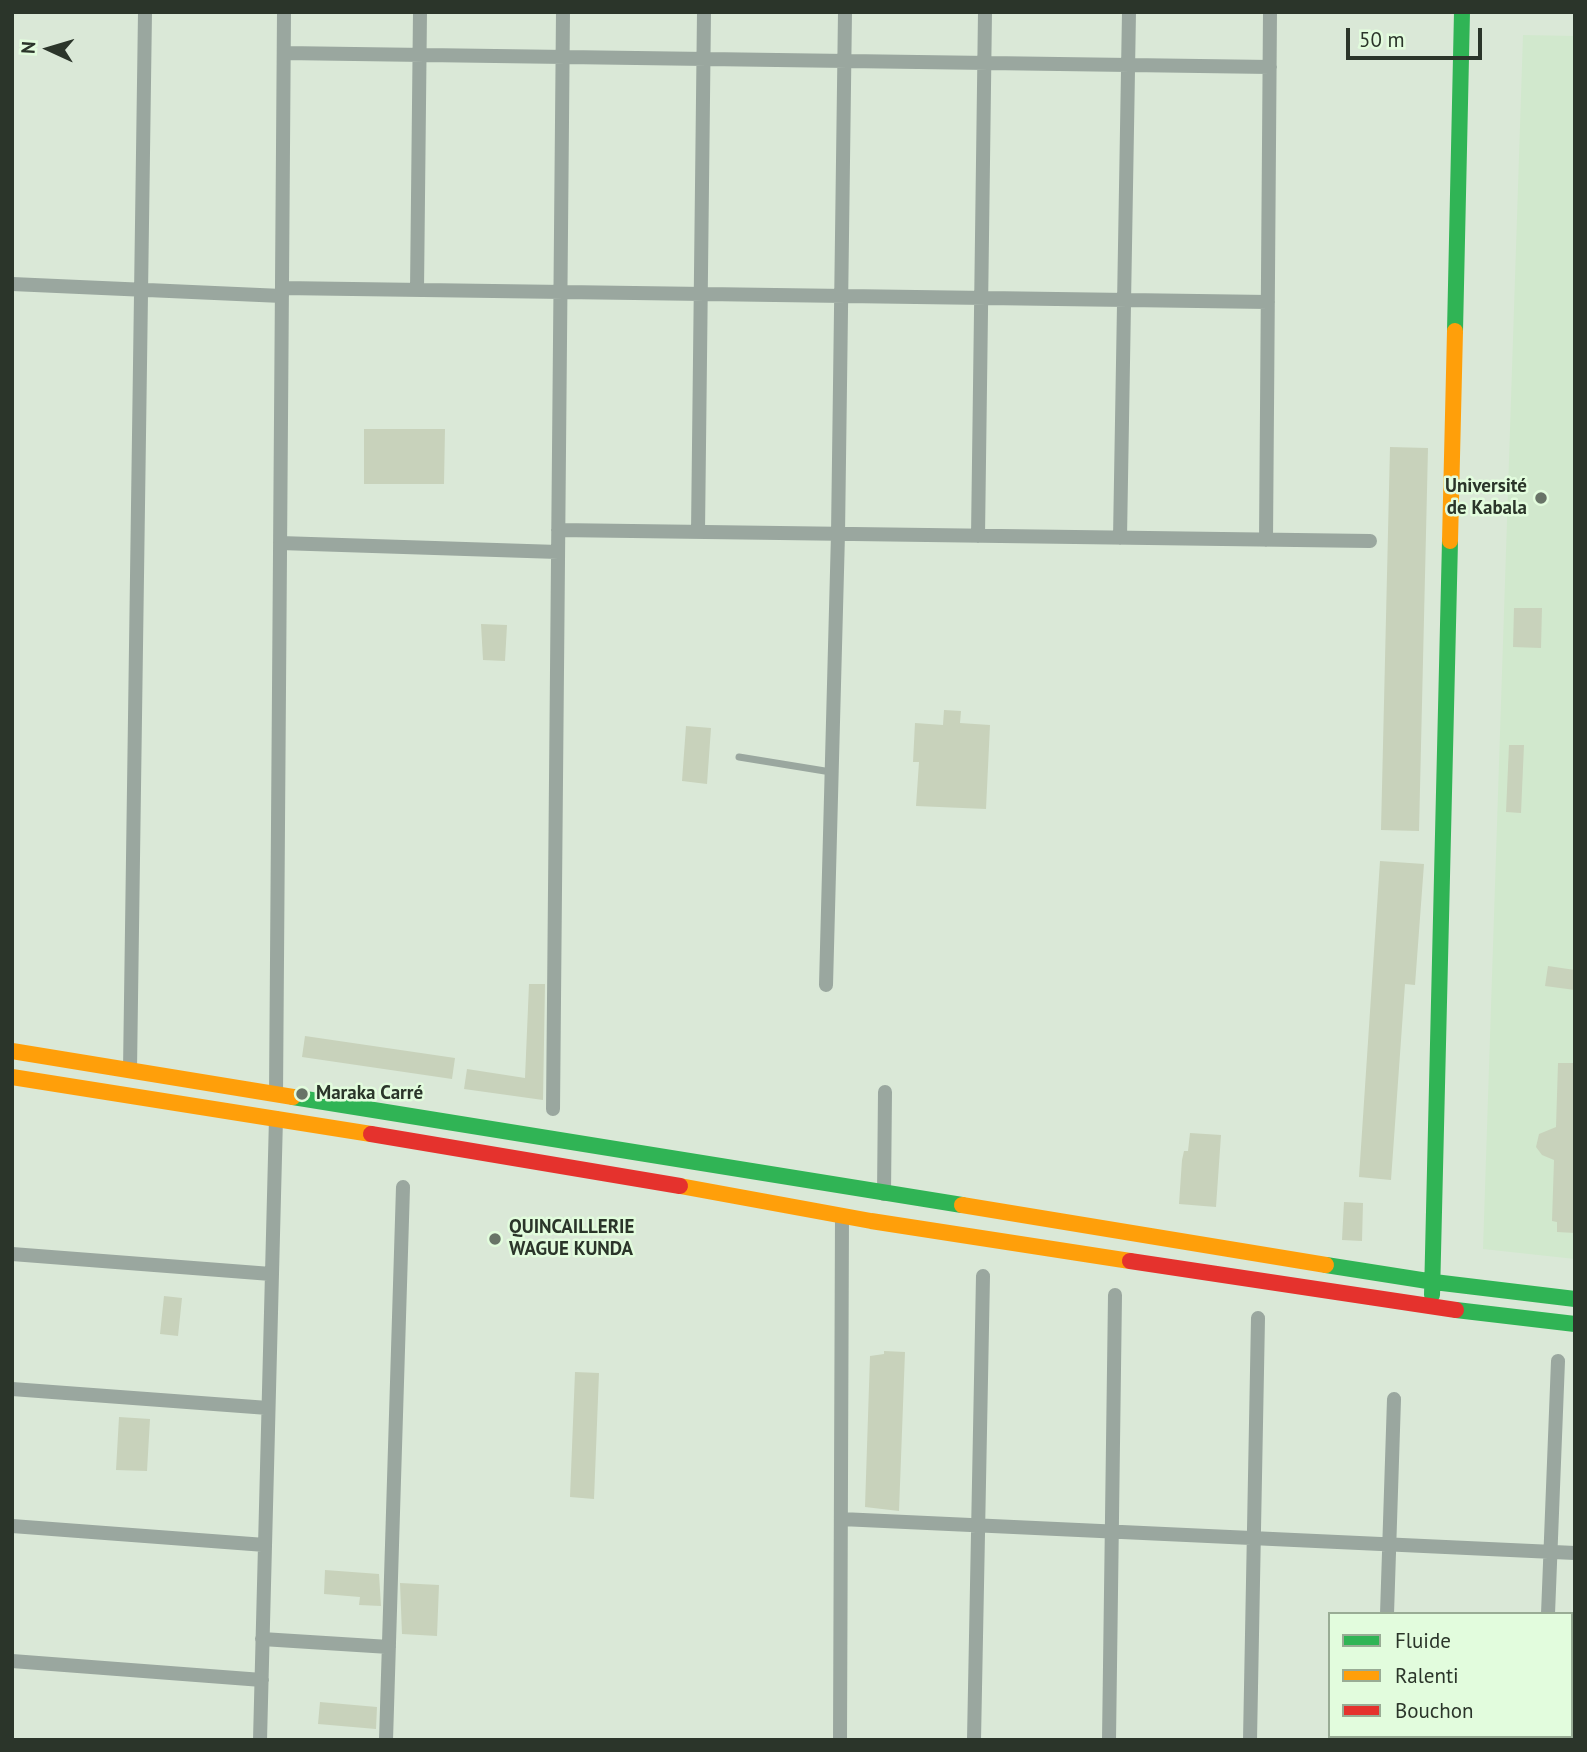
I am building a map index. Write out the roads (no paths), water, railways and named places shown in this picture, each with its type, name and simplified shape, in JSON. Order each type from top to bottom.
[{"type":"main road","points":[[1431,1307],[1434,1282],[1462,12]]},
{"type":"main road","points":[[12,1051],[1434,1282],[1575,1299]]},
{"type":"main road","points":[[12,1077],[564,1164],[842,1216],[1431,1307],[1575,1324]]},
{"type":"street","points":[[130,1070],[145,12]]},
{"type":"street","points":[[276,1094],[284,12]]},
{"type":"street","points":[[417,290],[420,12]]},
{"type":"street","points":[[553,1109],[562,12]]},
{"type":"street","points":[[698,532],[704,12]]},
{"type":"street","points":[[825,985],[838,534],[845,12]]},
{"type":"street","points":[[978,536],[985,12]]},
{"type":"street","points":[[1120,538],[1129,12]]},
{"type":"street","points":[[1266,540],[1270,12]]},
{"type":"street","points":[[284,53],[1270,67]]},
{"type":"street","points":[[12,284],[140,290],[417,290],[1268,302]]},
{"type":"street","points":[[558,530],[1370,541]]},
{"type":"street","points":[[280,543],[558,552]]},
{"type":"street","points":[[884,1194],[885,1092]]},
{"type":"street","points":[[260,1740],[276,1118]]},
{"type":"street","points":[[386,1740],[402,1187]]},
{"type":"street","points":[[840,1740],[842,1216]]},
{"type":"street","points":[[12,1254],[271,1274]]},
{"type":"street","points":[[974,1740],[983,1276]]},
{"type":"street","points":[[1109,1740],[1115,1295]]},
{"type":"street","points":[[1250,1740],[1258,1318]]},
{"type":"street","points":[[1548,1612],[1558,1361]]},
{"type":"street","points":[[12,1389],[268,1408]]},
{"type":"street","points":[[1387,1612],[1394,1399]]},
{"type":"street","points":[[841,1519],[1575,1553]]},
{"type":"street","points":[[12,1526],[265,1545]]},
{"type":"street","points":[[262,1639],[389,1647]]},
{"type":"street","points":[[12,1661],[262,1680]]},
{"type":"lane","points":[[739,757],[831,772]]},
{"type":"place","name":"Université de Kabala","points":[[1541,498]]},
{"type":"place","name":"Maraka Carré","points":[[302,1094]]},
{"type":"place","name":"QUINCAILLERIE WAGUE KUNDA","points":[[495,1239]]}]
